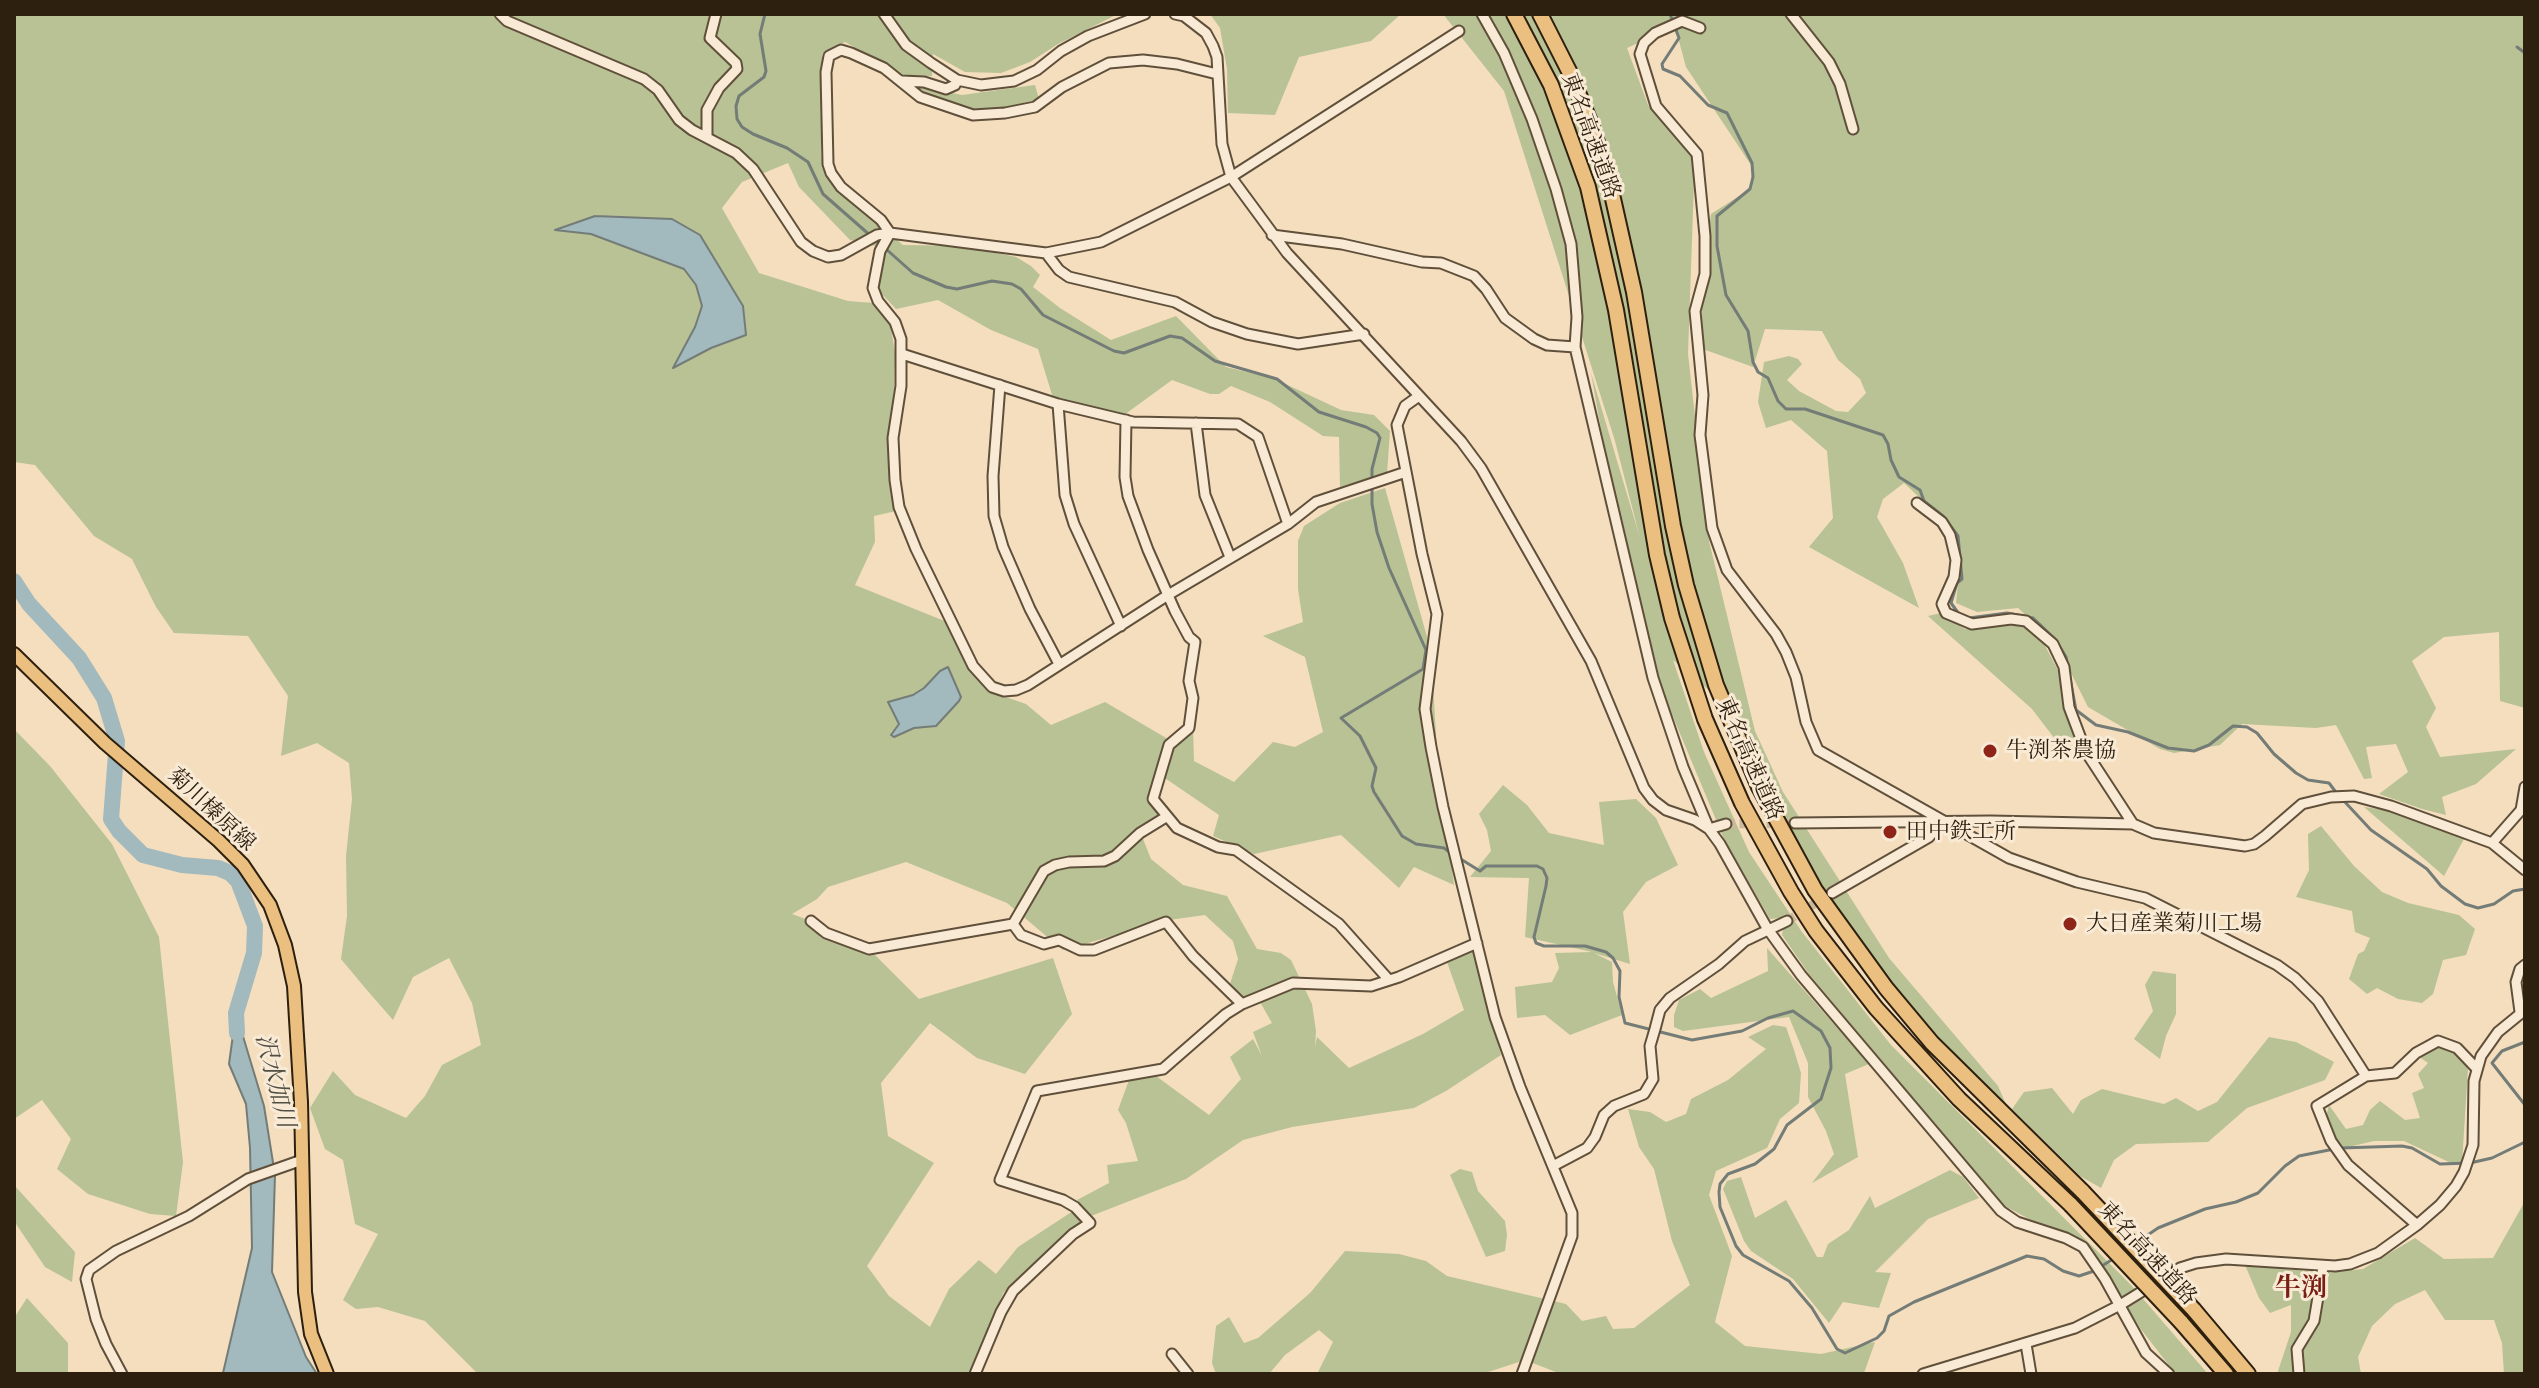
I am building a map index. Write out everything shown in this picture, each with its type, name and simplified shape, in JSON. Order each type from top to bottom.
[{"type":"highway","name":"東名高速道路","points":[[1514,14],[1551,85],[1588,187],[1614,297],[1655,541],[1672,618],[1705,719],[1742,803],[1816,931],[1876,1008],[1959,1099],[2071,1205],[2226,1374]]},
{"type":"highway","name":"東名高速道路","points":[[1540,14],[1575,85],[1607,172],[1634,292],[1665,481],[1686,585],[1716,685],[1759,787],[1815,890],[1886,988],[1941,1052],[2083,1192],[2194,1310],[2248,1374]]},
{"type":"main road","name":"菊川榛原線","points":[[14,654],[105,743],[219,841],[243,865],[270,905],[285,945],[294,986],[305,1292],[311,1334],[327,1374]]},
{"type":"street","points":[[500,14],[507,21],[644,79],[658,90],[679,120],[736,153],[753,169],[801,242],[828,257],[841,255],[877,235],[890,233],[1046,253],[1101,242],[1231,177],[1459,31]]},
{"type":"street","points":[[707,137],[707,110],[719,88],[737,69],[736,63],[710,38],[716,14]]},
{"type":"street","points":[[884,14],[906,45],[957,80],[981,85],[1014,81],[1037,70],[1061,51],[1088,36],[1145,14]]},
{"type":"street","points":[[1175,14],[1184,16],[1206,33],[1217,57],[1222,144],[1231,177],[1272,235],[1461,441],[1499,497],[1591,661],[1644,788],[1666,810],[1695,820],[1709,829],[1726,824]]},
{"type":"street","points":[[1482,14],[1504,53],[1527,105],[1556,189],[1571,244],[1577,317],[1575,347],[1653,678],[1683,767],[1709,829],[1767,928],[1801,975],[1989,1198],[2017,1222],[2083,1247],[2146,1353],[2169,1374]]},
{"type":"street","points":[[1791,14],[1829,62],[1840,84],[1853,129]]},
{"type":"street","points":[[1700,28],[1682,21],[1655,33],[1644,43],[1640,54],[1656,106],[1697,154],[1705,236],[1705,274],[1695,311],[1703,395],[1700,435],[1712,528],[1720,554],[1737,587],[1776,634],[1786,652],[1796,677],[1806,722],[1818,750],[2009,858],[2077,882],[2145,898],[2277,965],[2318,1001],[2366,1076]]},
{"type":"street","points":[[890,233],[881,220],[841,187],[828,164],[826,65],[829,56],[841,50],[884,68],[920,97],[973,115],[1035,107],[1062,87],[1109,63],[1143,60],[1217,74]]},
{"type":"street","points":[[902,81],[924,82],[946,89],[955,85],[957,80]]},
{"type":"street","points":[[890,233],[880,251],[873,288],[878,301],[899,330],[902,354],[901,386],[893,438],[899,507],[973,666],[992,687],[1004,691],[1028,685],[1168,595],[1288,524],[1316,502],[1406,472]]},
{"type":"street","points":[[1272,235],[1342,244],[1422,262],[1441,263],[1474,276],[1505,318],[1534,339],[1547,345],[1575,347]]},
{"type":"street","points":[[1046,253],[1069,277],[1175,302],[1212,322],[1247,334],[1298,344],[1364,334]]},
{"type":"street","points":[[902,354],[1058,404],[1126,420],[1238,424],[1258,437],[1288,524]]},
{"type":"street","points":[[1000,385],[993,476],[994,516],[1003,547],[1030,609],[1059,664]]},
{"type":"street","points":[[1419,396],[1405,406],[1397,425],[1437,614],[1425,709],[1431,747],[1495,1017],[1572,1213],[1572,1236],[1522,1374]]},
{"type":"street","points":[[1058,404],[1065,495],[1074,524],[1121,626]]},
{"type":"street","points":[[1126,420],[1125,477],[1128,496],[1168,595],[1189,637],[1195,642],[1189,681],[1193,698],[1189,728],[1169,745],[1153,799],[1177,828],[1218,847],[1236,850],[1339,924],[1389,980]]},
{"type":"street","points":[[1196,423],[1205,495],[1230,557]]},
{"type":"street","points":[[1917,503],[1942,522],[1950,535],[1956,560],[1954,577],[1942,604],[1946,613],[1972,624],[2011,619],[2026,621],[2053,644],[2064,667],[2069,707],[2086,752],[2133,824]]},
{"type":"street","points":[[2492,843],[2521,810],[2525,787]]},
{"type":"street","points":[[1795,823],[2133,824],[2154,833],[2245,846],[2265,836],[2302,804],[2331,797],[2354,796],[2391,806],[2492,843],[2525,870]]},
{"type":"street","points":[[811,921],[826,933],[869,949],[1013,924],[1044,871],[1069,862],[1104,861],[1166,817]]},
{"type":"street","points":[[1832,893],[1929,837],[1942,822]]},
{"type":"street","points":[[1553,1166],[1587,1148],[1604,1115],[1614,1106],[1644,1094],[1653,1079],[1650,1046],[1660,1010],[1670,998],[1719,964],[1745,941],[1787,921]]},
{"type":"street","points":[[1013,924],[1021,935],[1044,944],[1059,940],[1080,950],[1094,950],[1166,922],[1193,956],[1242,1004]]},
{"type":"street","points":[[975,1374],[1013,1291],[1073,1234],[1090,1223],[1075,1207],[1063,1200],[1000,1180],[1037,1091],[1163,1069],[1226,1014],[1293,983],[1371,986],[1477,943]]},
{"type":"street","points":[[1923,1374],[2075,1328],[2180,1268],[2210,1260],[2323,1267],[2350,1264],[2378,1253],[2445,1200],[2464,1172],[2473,1145],[2477,1069],[2481,1056],[2498,1032],[2523,1011],[2516,982],[2520,969],[2525,965]]},
{"type":"street","points":[[2417,1225],[2348,1165],[2331,1141],[2317,1106],[2366,1076],[2395,1073],[2416,1053],[2438,1041],[2457,1048],[2477,1069]]},
{"type":"street","points":[[122,1374],[96,1319],[87,1285],[89,1270],[116,1251],[189,1216],[249,1179],[300,1160]]},
{"type":"street","points":[[2299,1374],[2297,1349],[2314,1321],[2323,1267]]},
{"type":"street","points":[[2026,1344],[2031,1374]]},
{"type":"street","points":[[1172,1354],[1188,1374]]},
{"type":"green space","points":[[14,14],[1118,14],[1030,62],[1001,73],[965,72],[933,54],[932,76],[908,78],[845,42],[822,54],[821,156],[826,175],[847,198],[903,245],[964,246],[1016,257],[1040,275],[1033,287],[1111,340],[1176,316],[1226,367],[1275,379],[1341,410],[1374,415],[1390,431],[1387,474],[1340,487],[1339,437],[1323,436],[1270,402],[1231,386],[1219,394],[1210,394],[1172,380],[1124,415],[1053,398],[1038,349],[991,330],[938,300],[896,309],[880,292],[877,271],[888,249],[850,240],[799,187],[788,163],[742,182],[722,208],[759,273],[848,301],[874,303],[889,317],[895,353],[893,420],[889,443],[896,511],[874,516],[875,542],[855,585],[947,622],[979,681],[994,693],[1026,704],[1051,725],[1105,702],[1178,745],[1193,728],[1194,761],[1234,782],[1273,742],[1295,747],[1323,732],[1305,657],[1263,636],[1303,622],[1298,589],[1298,541],[1304,526],[1340,503],[1385,488],[1431,651],[1441,819],[1449,846],[1454,885],[1414,867],[1399,888],[1341,835],[1254,854],[1213,836],[1219,815],[1159,774],[1148,796],[1159,815],[1141,834],[1151,859],[1183,885],[1227,896],[1257,949],[1281,953],[1291,960],[1312,1004],[1315,1047],[1317,1037],[1349,1068],[1423,1034],[1464,1010],[1447,962],[1473,949],[1501,1055],[1414,1108],[1292,1127],[1243,1140],[1186,1179],[1091,1216],[1077,1200],[1109,1183],[1107,1165],[1138,1161],[1126,1123],[1118,1110],[1129,1080],[1156,1076],[1209,1115],[1241,1079],[1230,1057],[1253,1039],[1262,1056],[1253,1032],[1272,1023],[1260,1002],[1236,1013],[1228,990],[1238,959],[1233,941],[1205,915],[1169,920],[1063,950],[1007,903],[906,862],[828,887],[817,899],[792,914],[811,921],[821,938],[869,949],[919,999],[1053,958],[1072,1014],[1025,1074],[977,1058],[930,1023],[881,1083],[888,1136],[934,1163],[867,1266],[889,1296],[930,1327],[949,1289],[979,1260],[996,1274],[1018,1247],[1070,1213],[1076,1213],[1082,1220],[1003,1293],[974,1368],[967,1374],[478,1374],[425,1321],[378,1307],[356,1309],[343,1300],[378,1234],[355,1224],[343,1160],[325,1149],[310,1108],[333,1071],[355,1095],[406,1118],[425,1096],[442,1065],[481,1045],[472,1003],[449,958],[413,977],[393,1020],[366,989],[341,959],[347,916],[346,856],[352,799],[349,763],[317,743],[281,756],[288,696],[248,636],[174,633],[156,607],[132,559],[94,536],[35,465],[14,462]]},
{"type":"green space","points":[[1210,14],[1401,14],[1371,41],[1299,57],[1275,115],[1228,113],[1227,69],[1220,28]]},
{"type":"green space","points":[[1443,14],[2525,14],[2525,708],[2500,701],[2499,632],[2444,637],[2412,661],[2436,708],[2426,727],[2440,757],[2516,749],[2476,784],[2442,797],[2446,815],[2379,794],[2408,772],[2396,744],[2366,747],[2372,778],[2364,779],[2336,725],[2316,728],[2242,724],[2220,745],[2174,753],[2160,749],[2088,707],[2056,643],[2018,608],[1977,612],[1956,603],[1960,563],[1952,528],[1904,483],[1883,499],[1877,517],[1903,563],[1919,608],[1809,547],[1833,518],[1827,451],[1791,420],[1766,428],[1758,402],[1764,362],[1789,356],[1798,359],[1802,364],[1787,380],[1799,391],[1836,411],[1848,412],[1866,393],[1860,379],[1838,360],[1822,331],[1765,329],[1753,367],[1700,348],[1704,266],[1711,214],[1750,189],[1753,168],[1686,67],[1675,26],[1627,48],[1648,105],[1695,154],[1688,354],[1709,541],[1755,731],[1783,792],[1889,958],[1998,1086],[2008,1109],[1917,1017],[1839,917],[1763,787],[1735,712],[1673,660],[1704,752],[1749,852],[1802,932],[1891,1045],[2131,1285],[2208,1374],[2178,1374],[2171,1368],[2140,1328],[2087,1242],[2003,1205],[1809,974],[1782,935],[1783,929],[1792,924],[1785,914],[1770,919],[1724,839],[1666,700],[1639,614],[1618,525],[1591,373],[1640,538],[1615,441],[1504,91]]},
{"type":"green space","points":[[913,85],[962,95],[1035,85],[1039,99],[1003,108],[970,109],[933,99]]},
{"type":"green space","points":[[1941,613],[1965,629],[2020,621],[2043,642],[2059,672],[2065,703],[2077,736],[2058,743],[2032,709],[1928,616]]},
{"type":"green space","points":[[14,729],[50,766],[112,844],[159,937],[183,1162],[176,1216],[150,1214],[88,1194],[57,1169],[71,1139],[42,1100],[14,1119]]},
{"type":"green space","points":[[1503,785],[1527,805],[1549,833],[1604,845],[1599,802],[1636,799],[1656,818],[1678,865],[1646,882],[1623,912],[1630,964],[1594,953],[1612,962],[1613,982],[1622,1015],[1570,1035],[1545,1015],[1517,1018],[1515,987],[1552,982],[1559,968],[1555,953],[1592,952],[1525,937],[1529,878],[1470,877],[1491,851],[1487,830],[1479,814]]},
{"type":"green space","points":[[2364,807],[2392,811],[2465,837],[2444,876]]},
{"type":"green space","points":[[2321,826],[2354,866],[2382,892],[2408,903],[2459,915],[2475,929],[2466,955],[2443,960],[2433,994],[2422,1003],[2398,999],[2377,988],[2367,994],[2349,979],[2358,954],[2364,951],[2370,938],[2355,932],[2352,911],[2296,897],[2309,870],[2308,834]]},
{"type":"green space","points":[[1767,948],[1869,1064],[1845,1074],[1858,1157],[1812,1183],[1834,1154],[1808,1097],[1808,1063],[1789,1017],[1683,1031],[1674,1027],[1679,1000],[1700,989],[1711,998],[1768,971]]},
{"type":"green space","points":[[2153,971],[2176,974],[2176,1014],[2160,1059],[2134,1039],[2153,1011],[2145,985]]},
{"type":"green space","points":[[1773,1025],[1786,1027],[1794,1050],[1801,1073],[1799,1103],[1780,1119],[1767,1148],[1716,1171],[1709,1195],[1732,1256],[1715,1322],[1745,1346],[1821,1354],[1875,1342],[1864,1373],[1561,1374],[1525,1360],[1482,1374],[1317,1374],[1333,1342],[1319,1330],[1285,1355],[1269,1374],[1216,1374],[1212,1363],[1216,1326],[1229,1317],[1244,1343],[1258,1338],[1310,1293],[1345,1251],[1399,1254],[1426,1261],[1447,1276],[1566,1304],[1582,1321],[1606,1316],[1613,1329],[1634,1328],[1690,1285],[1672,1241],[1654,1169],[1639,1147],[1628,1109],[1650,1112],[1666,1122],[1686,1114],[1691,1099],[1728,1080],[1766,1049],[1748,1037]]},
{"type":"green space","points":[[2269,1037],[2296,1042],[2334,1062],[2325,1080],[2247,1108],[2208,1142],[2136,1144],[2114,1160],[2101,1188],[2080,1176],[2012,1109],[2024,1092],[2052,1088],[2073,1114],[2081,1100],[2102,1089],[2164,1104],[2176,1098],[2198,1111],[2217,1102]]},
{"type":"green space","points":[[2446,1045],[2461,1056],[2468,1069],[2462,1163],[2451,1163],[2404,1141],[2374,1141],[2344,1148],[2335,1138],[2326,1117],[2329,1105],[2346,1129],[2363,1125],[2370,1110],[2380,1101],[2405,1120],[2420,1118],[2412,1093],[2424,1088],[2418,1074],[2428,1063],[2418,1056],[2422,1048]]},
{"type":"green space","points":[[1460,1169],[1472,1172],[1478,1191],[1505,1221],[1505,1251],[1486,1257],[1450,1175]]},
{"type":"green space","points":[[1950,1170],[1963,1177],[1979,1198],[1928,1219],[1875,1272],[1891,1273],[1879,1308],[1843,1302],[1829,1323],[1793,1279],[1751,1251],[1723,1189],[1727,1181],[1741,1177],[1755,1218],[1786,1200],[1817,1257],[1823,1257],[1828,1244],[1849,1230],[1870,1196],[1875,1208]]},
{"type":"green space","points":[[14,1185],[75,1252],[72,1282],[45,1267],[14,1221]]},
{"type":"green space","points":[[2525,1201],[2525,1374],[2504,1374],[2502,1343],[2494,1320],[2445,1320],[2425,1290],[2395,1304],[2372,1326],[2358,1357],[2361,1374],[2277,1374],[2291,1332],[2291,1305],[2270,1313],[2259,1298],[2245,1265],[2326,1273],[2363,1269],[2415,1238],[2444,1259],[2493,1258]]},
{"type":"green space","points":[[27,1298],[68,1343],[68,1374],[14,1374],[14,1318]]},
{"type":"water","points":[[595,216],[672,219],[700,235],[743,306],[746,335],[711,348],[673,368],[695,327],[702,306],[696,285],[684,269],[591,234],[555,230]]},
{"type":"water","points":[[948,667],[961,697],[959,701],[936,726],[914,728],[894,737],[891,735],[899,724],[888,702],[913,695]]},
{"type":"water","points":[[236,1013],[264,1106],[275,1175],[272,1272],[306,1357],[317,1374],[223,1373],[252,1248],[246,1104],[229,1064]]},
{"type":"waterway","points":[[765,14],[760,34],[766,71],[764,77],[739,96],[737,119],[742,127],[753,134],[787,148],[808,162],[823,194],[880,244]]},
{"type":"waterway","points":[[1670,14],[1679,38],[1662,64],[1663,69],[1680,76],[1708,105],[1727,113],[1752,163],[1750,189],[1717,216],[1717,246],[1726,295],[1748,331],[1753,362],[1758,372],[1768,378],[1778,401],[1786,409],[1805,409],[1883,435],[1899,477],[1920,490],[1924,501],[1943,516],[1958,536],[1962,579],[1957,583],[1951,603],[1959,614]]},
{"type":"waterway","points":[[2517,47],[2525,53]]},
{"type":"waterway","points":[[886,249],[913,273],[946,287],[957,289],[992,281],[1012,284],[1021,289],[1043,315],[1114,351],[1124,353],[1170,336],[1182,338],[1215,361],[1277,379],[1319,412],[1377,433],[1380,438],[1372,469],[1372,504],[1377,532],[1389,568],[1426,650],[1423,669],[1341,718],[1360,736],[1376,768],[1372,786],[1374,792],[1402,836],[1416,844],[1444,848],[1452,854]]},
{"type":"waterway","name":"沢水加川","points":[[14,581],[29,604],[79,658],[104,698],[117,741],[111,819],[119,831],[143,855],[182,865],[218,868],[238,881],[255,926],[254,953],[236,1013],[237,1033]]},
{"type":"waterway","points":[[1969,618],[2007,613],[2033,618],[2055,639],[2066,657],[2076,710],[2096,725],[2128,732],[2168,748],[2194,751],[2209,745],[2233,726],[2247,727],[2257,733],[2274,754],[2296,773],[2308,780],[2329,783],[2338,795]]},
{"type":"waterway","points":[[2344,801],[2371,830],[2427,869],[2441,886],[2465,904],[2478,908],[2494,904],[2513,891],[2525,889]]},
{"type":"waterway","points":[[1459,858],[1480,871],[1486,866],[1537,866],[1543,869],[1547,878],[1534,937],[1536,943],[1544,946],[1585,946],[1606,952],[1613,958],[1620,971],[1619,997],[1625,1023],[1692,1040],[1742,1031],[1768,1018],[1793,1011],[1821,1031],[1830,1048],[1831,1068],[1821,1099],[1787,1125],[1774,1149],[1755,1164],[1728,1174],[1720,1184],[1719,1192],[1720,1207],[1736,1246],[1743,1255],[1789,1281],[1812,1308],[1837,1349],[1845,1353],[1877,1338],[1884,1331],[1889,1316],[1914,1302],[2027,1256],[2044,1259],[2063,1271],[2079,1276],[2113,1259]]},
{"type":"waterway","points":[[2525,1042],[2502,1051],[2492,1063],[2525,1105]]},
{"type":"waterway","points":[[2341,1148],[2402,1146],[2412,1148],[2440,1164],[2470,1163],[2492,1158],[2525,1142]]},
{"type":"waterway","points":[[2136,1243],[2158,1228],[2205,1209],[2258,1193],[2299,1156],[2334,1149]]},
{"type":"tunnel","points":[[1726,824],[1795,823]]},
{"type":"tunnel","points":[[1787,921],[1825,897]]},
{"type":"place","name":"牛渕茶農協","points":[[1990,751]]},
{"type":"place","name":"田中鉄工所","points":[[1890,832]]},
{"type":"place","name":"大日産業菊川工場","points":[[2070,924]]},
{"type":"district","name":"牛渕","points":[[2301,1289]]}]
